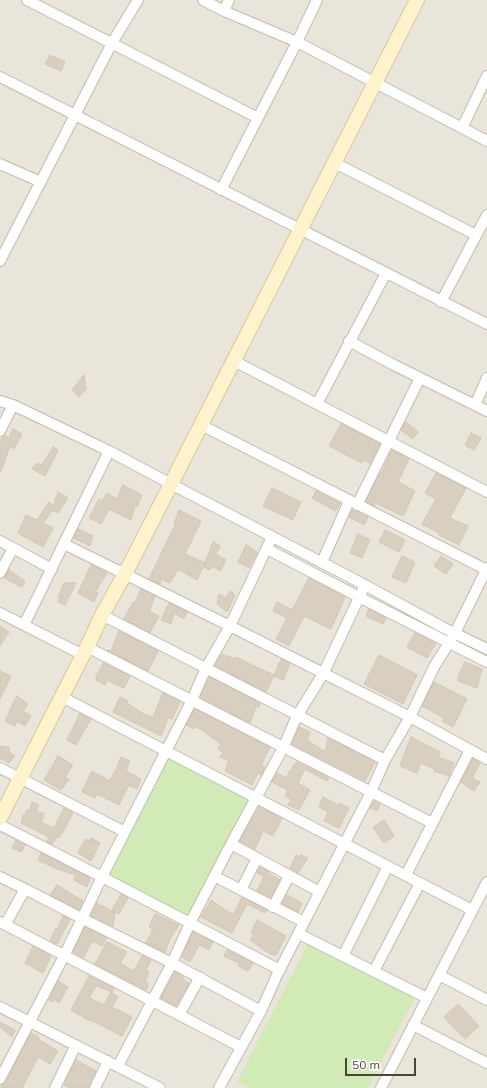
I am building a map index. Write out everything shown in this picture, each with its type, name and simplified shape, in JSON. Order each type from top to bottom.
[{"type":"main road","points":[[1,817],[102,615],[125,574],[301,230],[416,0]]},
{"type":"street","points":[[27,0],[258,118]]},
{"type":"street","points":[[0,261],[112,44],[138,0]]},
{"type":"street","points":[[203,0],[224,11],[297,42],[487,141]]},
{"type":"street","points":[[224,11],[229,0]]},
{"type":"street","points":[[221,190],[317,0]]},
{"type":"street","points":[[462,128],[487,76]]},
{"type":"street","points":[[0,77],[487,324]]},
{"type":"street","points":[[335,163],[476,235]]},
{"type":"street","points":[[0,164],[41,182]]},
{"type":"street","points":[[441,302],[487,215]]},
{"type":"street","points":[[317,404],[386,273]]},
{"type":"street","points":[[349,341],[487,411]]},
{"type":"street","points":[[234,361],[487,492]]},
{"type":"street","points":[[322,562],[353,503],[389,442],[406,404],[420,378]]},
{"type":"street","points":[[475,405],[487,378]]},
{"type":"street","points":[[0,401],[13,405],[109,451],[322,562],[444,628],[487,649]]},
{"type":"street","points":[[0,431],[13,405]]},
{"type":"street","points":[[200,425],[487,569],[455,633],[429,678],[410,718],[385,760],[371,792],[304,922],[261,1010],[219,1088]]},
{"type":"street","points":[[24,626],[109,451]]},
{"type":"street","points":[[0,1078],[83,919],[102,877],[192,700],[206,668],[230,626],[272,537]]},
{"type":"street","points":[[0,541],[52,569]]},
{"type":"street","points":[[64,544],[230,626],[487,759]]},
{"type":"street","points":[[0,573],[13,548]]},
{"type":"street","points":[[267,549],[487,662]]},
{"type":"street","points":[[118,1066],[172,963],[214,876],[283,748],[298,716],[323,674],[365,585]]},
{"type":"street","points":[[0,613],[24,626],[85,651],[192,700],[283,748],[432,822]]},
{"type":"street","points":[[102,615],[385,760]]},
{"type":"street","points":[[62,697],[344,845],[406,875],[472,910]]},
{"type":"street","points":[[406,875],[470,750]]},
{"type":"street","points":[[0,768],[125,832]]},
{"type":"street","points":[[1,817],[102,877],[280,970]]},
{"type":"street","points":[[231,844],[320,892]]},
{"type":"street","points":[[241,890],[257,858]]},
{"type":"street","points":[[343,956],[388,866]]},
{"type":"street","points":[[214,876],[304,922]]},
{"type":"street","points":[[273,907],[289,876]]},
{"type":"street","points":[[0,878],[25,889],[200,977],[261,1010]]},
{"type":"street","points":[[374,971],[420,883]]},
{"type":"street","points":[[381,1088],[472,910],[486,886]]},
{"type":"street","points":[[25,889],[2,923],[241,1047]]},
{"type":"street","points":[[298,934],[427,998]]},
{"type":"street","points":[[439,975],[487,1000]]},
{"type":"street","points":[[179,1014],[200,977]]},
{"type":"street","points":[[0,1007],[118,1066],[158,1088]]},
{"type":"street","points":[[413,1025],[487,1063]]},
{"type":"street","points":[[55,1088],[76,1045]]},
{"type":"street","points":[[95,1088],[108,1061]]},
{"type":"shaded area","points":[[0,0],[487,0],[487,1088],[0,1088]]},
{"type":"green space","points":[[168,755],[250,797],[189,918],[107,875]]},
{"type":"green space","points":[[310,940],[416,995],[368,1088],[249,1088],[237,1082]]},
{"type":"building","points":[[50,55],[65,62],[61,71],[45,64]]},
{"type":"building","points":[[84,375],[86,389],[79,397],[72,390]]},
{"type":"building","points":[[406,422],[418,432],[413,439],[401,430]]},
{"type":"building","points":[[341,424],[380,444],[370,463],[364,460],[362,463],[329,446]]},
{"type":"building","points":[[13,429],[22,434],[14,449],[10,446],[0,471],[0,440],[5,435],[9,438]]},
{"type":"building","points":[[471,433],[481,438],[474,450],[465,445]]},
{"type":"building","points":[[53,447],[58,450],[45,476],[32,469],[37,463],[42,465]]},
{"type":"building","points":[[392,450],[409,459],[398,482],[415,491],[403,516],[376,503],[374,506],[366,501]]},
{"type":"building","points":[[436,473],[466,488],[450,518],[468,526],[459,545],[422,524],[436,499],[425,493]]},
{"type":"building","points":[[123,485],[142,495],[137,507],[135,506],[131,520],[109,509],[101,524],[89,518],[99,499],[102,501],[107,493],[117,499]]},
{"type":"building","points":[[272,488],[301,502],[293,520],[263,506]]},
{"type":"building","points":[[316,491],[340,503],[336,511],[312,498]]},
{"type":"building","points":[[58,492],[68,498],[58,513],[53,510],[43,523],[53,528],[43,547],[18,533],[26,515],[37,520],[49,502],[53,506]]},
{"type":"building","points":[[179,510],[201,521],[185,554],[205,563],[197,580],[178,569],[170,583],[161,579],[160,584],[149,579],[175,525],[174,524]]},
{"type":"building","points":[[353,510],[368,517],[364,525],[349,517]]},
{"type":"building","points":[[78,529],[93,536],[90,546],[74,538]]},
{"type":"building","points":[[385,530],[405,540],[399,552],[379,542]]},
{"type":"building","points":[[358,534],[370,540],[362,558],[350,553]]},
{"type":"building","points":[[213,542],[220,546],[216,554],[226,560],[220,571],[212,566],[210,570],[204,567]]},
{"type":"building","points":[[246,545],[257,552],[249,568],[238,562]]},
{"type":"building","points":[[402,556],[415,562],[406,583],[392,577]]},
{"type":"building","points":[[441,556],[453,564],[446,574],[434,566]]},
{"type":"building","points":[[91,565],[107,573],[95,592],[98,593],[94,602],[78,593]]},
{"type":"building","points":[[9,570],[25,581],[22,587],[4,578]]},
{"type":"building","points":[[309,578],[345,597],[331,629],[304,616],[289,646],[276,639],[287,618],[273,611],[277,602],[292,610]]},
{"type":"building","points":[[64,583],[76,583],[65,605],[58,602],[60,597],[58,596]]},
{"type":"building","points":[[141,589],[155,596],[149,611],[159,616],[150,633],[124,619],[133,602],[135,603]]},
{"type":"building","points":[[230,591],[235,595],[228,611],[226,611],[217,604],[219,594],[226,598]]},
{"type":"building","points":[[169,603],[187,612],[184,619],[174,613],[171,624],[161,620]]},
{"type":"building","points":[[369,609],[386,618],[383,624],[366,616]]},
{"type":"building","points":[[0,626],[9,632],[0,646]]},
{"type":"building","points":[[119,631],[158,651],[148,671],[107,650],[111,651]]},
{"type":"building","points":[[415,633],[436,643],[427,658],[407,647]]},
{"type":"building","points":[[222,654],[235,659],[236,657],[274,675],[266,692],[215,666]]},
{"type":"building","points":[[379,655],[417,675],[403,704],[364,684]]},
{"type":"building","points":[[281,659],[290,664],[283,680],[274,676]]},
{"type":"building","points":[[465,662],[482,669],[477,688],[458,681],[458,676]]},
{"type":"building","points":[[103,663],[130,676],[124,688],[107,680],[105,685],[96,680]]},
{"type":"building","points":[[0,671],[11,676],[0,699]]},
{"type":"building","points":[[210,677],[260,703],[259,707],[256,706],[250,723],[200,697]]},
{"type":"building","points":[[434,682],[467,699],[453,727],[442,721],[444,718],[422,706]]},
{"type":"building","points":[[163,693],[180,702],[172,719],[168,718],[161,736],[113,712],[120,697],[128,701],[127,703],[144,714],[153,717]]},
{"type":"building","points":[[17,696],[28,704],[23,711],[31,716],[25,726],[17,721],[15,726],[5,721]]},
{"type":"building","points":[[195,709],[270,747],[261,765],[265,767],[261,775],[258,773],[252,785],[225,771],[229,761],[220,757],[223,752],[218,749],[221,744],[196,726],[194,729],[186,725]]},
{"type":"building","points":[[80,713],[91,719],[76,745],[67,740]]},
{"type":"building","points":[[299,727],[310,732],[307,740],[325,752],[328,738],[375,762],[365,781],[292,744]]},
{"type":"building","points":[[411,737],[440,752],[439,757],[454,763],[449,776],[434,771],[435,769],[421,763],[417,773],[400,766]]},
{"type":"building","points":[[0,746],[9,747],[10,753],[15,756],[9,763],[0,758]]},
{"type":"building","points":[[58,756],[73,765],[65,777],[69,779],[61,790],[44,780]]},
{"type":"building","points":[[121,757],[130,761],[126,771],[141,779],[137,789],[129,785],[119,805],[97,794],[95,798],[82,792],[92,771],[110,781]]},
{"type":"building","points":[[473,759],[480,763],[472,778],[480,782],[474,791],[461,782]]},
{"type":"building","points":[[297,762],[329,778],[327,781],[305,769],[298,783],[310,790],[299,810],[288,805],[291,799],[285,796],[288,790],[272,782],[277,773],[287,778],[289,771],[291,771],[294,764],[297,764]]},
{"type":"building","points":[[323,797],[338,805],[339,803],[349,808],[339,828],[324,821],[328,812],[319,807]]},
{"type":"building","points":[[374,801],[380,804],[377,811],[370,808]]},
{"type":"building","points":[[32,802],[39,805],[36,811],[44,814],[41,822],[54,828],[64,808],[73,813],[62,834],[59,838],[57,837],[52,844],[47,842],[49,837],[21,823],[23,815],[25,816],[27,810],[29,811]]},
{"type":"building","points":[[259,807],[282,818],[273,836],[263,831],[255,849],[240,841]]},
{"type":"building","points":[[384,820],[394,836],[384,843],[373,827]]},
{"type":"building","points":[[91,838],[100,843],[91,861],[78,853],[85,839],[89,841]]},
{"type":"building","points":[[16,840],[25,845],[21,852],[12,848]]},
{"type":"building","points":[[41,853],[90,878],[87,887],[74,880],[76,875],[57,869],[38,860]]},
{"type":"building","points":[[296,855],[299,857],[300,855],[308,858],[298,873],[290,868]]},
{"type":"building","points":[[260,867],[280,880],[271,898],[257,891],[264,876],[257,873]]},
{"type":"building","points":[[57,885],[83,901],[79,910],[50,895]]},
{"type":"building","points":[[121,894],[128,898],[119,914],[112,910]]},
{"type":"building","points":[[287,895],[302,903],[298,912],[282,904]]},
{"type":"building","points":[[242,897],[267,910],[265,913],[247,904],[232,933],[201,917],[211,900],[233,915]]},
{"type":"building","points":[[97,903],[115,913],[113,926],[91,916]]},
{"type":"building","points":[[155,914],[179,925],[170,939],[165,952],[146,943],[153,929],[149,927]]},
{"type":"building","points":[[63,916],[70,919],[57,944],[50,941],[56,928],[58,929]]},
{"type":"building","points":[[257,920],[286,936],[276,955],[272,955],[250,940],[254,934],[251,933]]},
{"type":"building","points":[[85,927],[107,938],[102,946],[92,941],[83,958],[73,952]]},
{"type":"building","points":[[193,932],[213,942],[209,950],[199,945],[190,962],[182,957]]},
{"type":"building","points":[[107,942],[127,952],[120,963],[134,971],[142,956],[151,960],[146,971],[149,972],[145,982],[149,984],[146,990],[95,964]]},
{"type":"building","points":[[33,946],[51,956],[43,973],[25,963]]},
{"type":"building","points":[[227,950],[253,963],[248,971],[238,966],[240,964],[224,956]]},
{"type":"building","points":[[175,972],[182,976],[184,981],[189,983],[176,1006],[161,998]]},
{"type":"building","points":[[89,976],[114,988],[112,992],[96,986],[89,998],[104,1005],[111,992],[118,997],[112,1007],[132,1017],[122,1036],[71,1010]]},
{"type":"building","points":[[58,981],[68,987],[59,1003],[54,999],[53,1002],[49,1000]]},
{"type":"building","points":[[458,1004],[479,1026],[465,1039],[444,1017]]},
{"type":"building","points":[[0,1022],[15,1030],[12,1037],[0,1027]]},
{"type":"building","points":[[31,1033],[58,1051],[50,1064],[38,1057],[22,1088],[1,1088],[6,1082]]},
{"type":"building","points":[[76,1060],[96,1071],[88,1088],[70,1088],[64,1085]]}]
